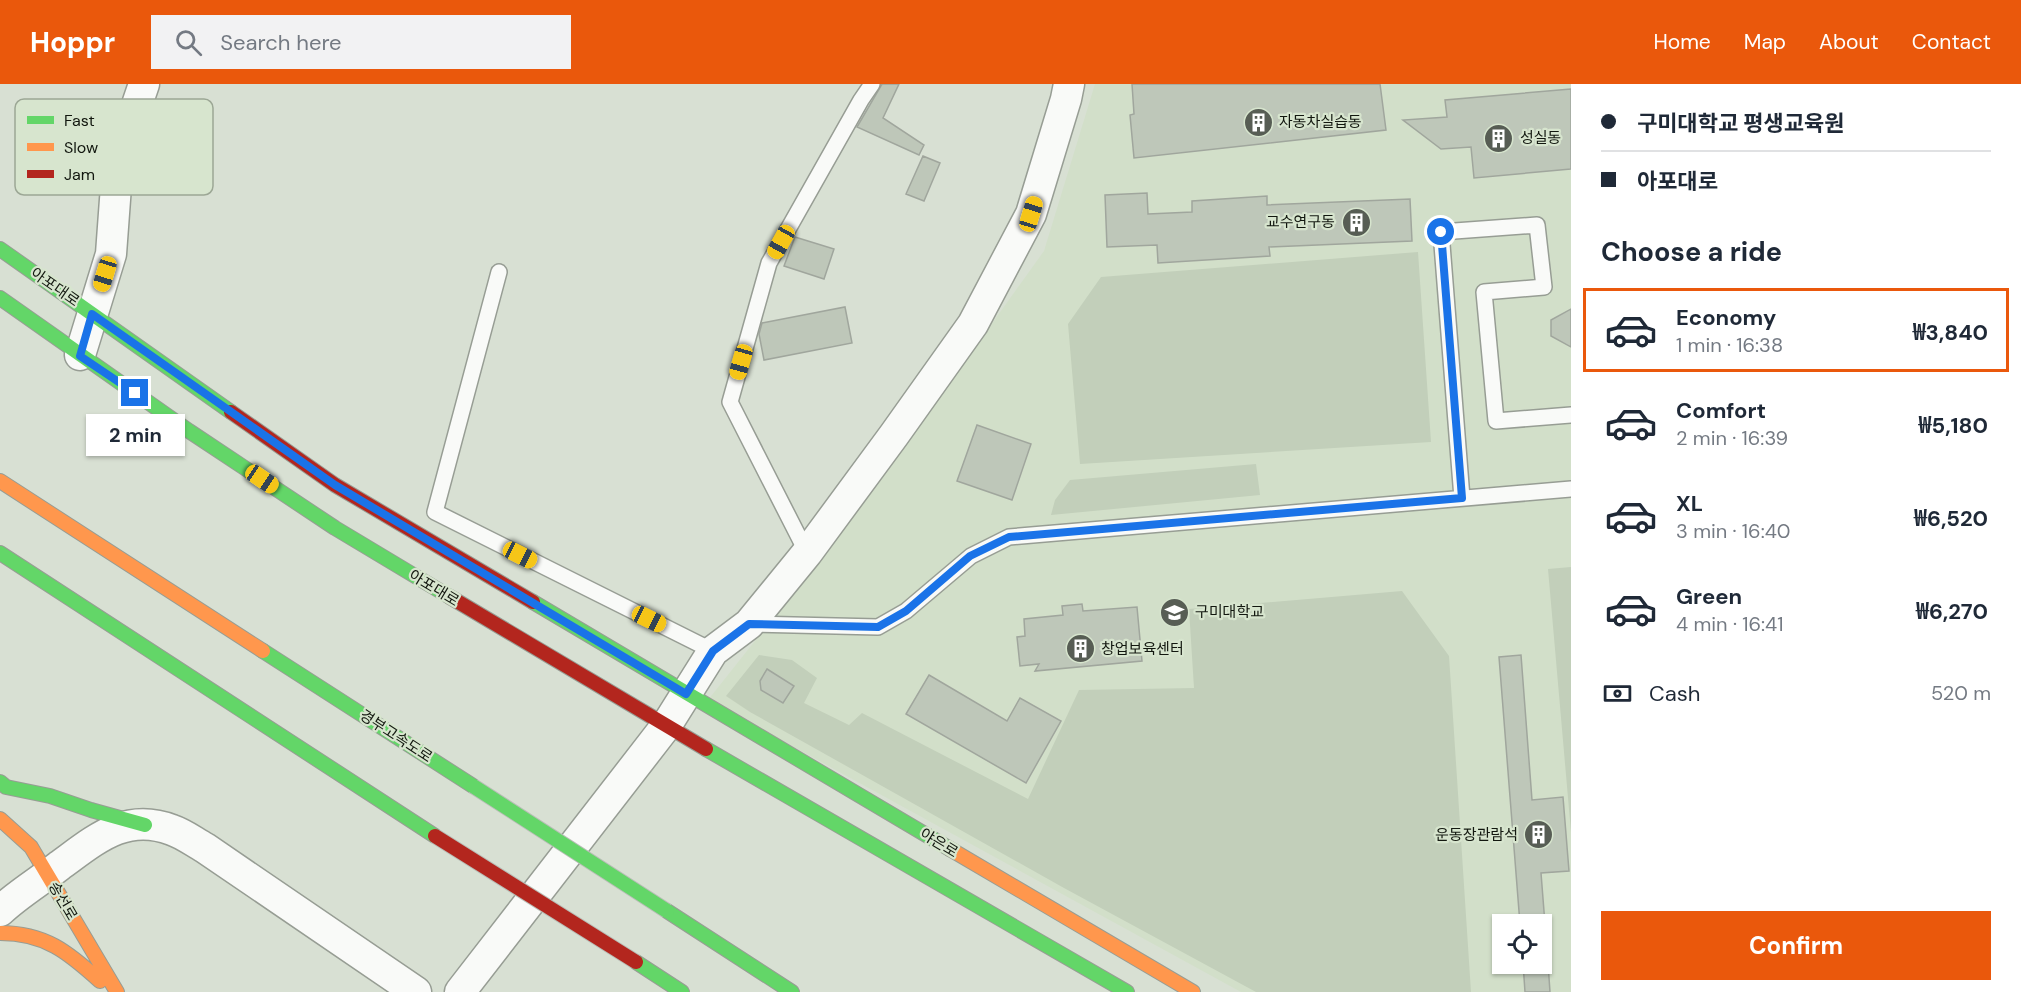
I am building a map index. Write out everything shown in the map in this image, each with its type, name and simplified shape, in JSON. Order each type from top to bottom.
[{"type":"main road","name":"아포대로","points":[[0,249],[335,485],[686,694]]},
{"type":"main road","name":"아포대로","points":[[0,298],[80,356],[335,528],[666,726]]},
{"type":"main road","name":"경부고속도로","points":[[0,481],[792,992]]},
{"type":"main road","points":[[0,553],[435,836],[682,992]]},
{"type":"main road","name":"야은로","points":[[686,694],[1193,992]]},
{"type":"main road","points":[[666,726],[1127,992]]},
{"type":"main road","points":[[0,782],[6,787],[50,796],[145,825]]},
{"type":"main road","name":"송선로","points":[[0,819],[31,847],[115,992]]},
{"type":"main road","points":[[0,933],[17,932],[45,939],[73,955],[115,992]]},
{"type":"street","points":[[139,99],[144,84]]},
{"type":"street","points":[[460,992],[666,726],[713,651],[749,624],[807,553],[973,324],[1031,214],[1069,84]]},
{"type":"street","points":[[80,356],[111,254],[115,195]]},
{"type":"street","points":[[0,911],[99,837],[120,827],[145,825],[173,830],[205,848],[416,992]]},
{"type":"lane","points":[[807,553],[730,402],[769,262],[872,84]]},
{"type":"lane","points":[[1462,498],[1441,232],[1537,225],[1544,287],[1484,292],[1496,421],[1571,415]]},
{"type":"lane","points":[[499,272],[435,512],[713,651]]},
{"type":"lane","points":[[749,624],[878,627],[906,611],[970,556],[1009,537],[1571,489]]},
{"type":"shaded area","name":"구미대학교","points":[[1095,84],[1571,84],[1571,992],[1241,992],[708,700],[847,525],[1044,251]]},
{"type":"shaded area","points":[[1418,252],[1431,442],[1080,464],[1068,324],[1101,277]]},
{"type":"shaded area","points":[[1256,464],[1260,495],[1051,515],[1055,500],[1070,480]]},
{"type":"shaded area","points":[[1571,567],[1571,832],[1548,569]]},
{"type":"shaded area","points":[[1402,591],[1449,656],[1471,992],[1256,992],[1064,888],[750,712],[726,696],[759,655],[792,660],[817,678],[804,703],[849,725],[862,713],[1028,799],[1079,690],[1194,688],[1189,609]]},
{"type":"building","points":[[882,84],[899,84],[883,118],[924,145],[919,155],[857,127]]},
{"type":"building","name":"자동차실습동","points":[[1132,84],[1380,84],[1386,130],[1134,158],[1130,115],[1134,114]]},
{"type":"building","name":"성실동","points":[[1571,89],[1571,169],[1474,178],[1471,147],[1441,149],[1403,120],[1447,117],[1445,100]]},
{"type":"building","points":[[923,156],[940,163],[924,201],[906,194]]},
{"type":"building","points":[[1147,193],[1148,214],[1192,212],[1192,201],[1267,196],[1267,205],[1410,199],[1412,241],[1269,247],[1270,256],[1158,263],[1157,245],[1107,247],[1105,195]]},
{"type":"building","points":[[795,237],[834,249],[824,279],[784,266]]},
{"type":"building","points":[[845,307],[852,343],[764,360],[759,334],[762,323]]},
{"type":"building","points":[[1571,309],[1571,347],[1551,336],[1551,320]]},
{"type":"building","points":[[977,425],[1031,444],[1012,500],[957,481]]},
{"type":"building","name":"창업보육센터","points":[[1082,604],[1083,611],[1137,607],[1142,661],[1035,671],[1039,664],[1020,666],[1017,637],[1025,636],[1024,619],[1063,615],[1062,606]]},
{"type":"building","name":"운동장관람석","points":[[1521,655],[1532,800],[1563,797],[1569,871],[1541,873],[1544,914],[1519,914],[1499,657]]},
{"type":"building","points":[[767,669],[794,686],[783,703],[761,690],[760,681]]},
{"type":"building","points":[[929,675],[1007,721],[1020,698],[1061,721],[1026,783],[906,714]]},
{"type":"building","points":[[1524,974],[1549,974],[1550,992],[1525,992]]},
{"type":"traffic: fast","points":[[0,249],[231,412]]},
{"type":"traffic: fast","points":[[0,298],[189,431],[335,528],[450,597]]},
{"type":"traffic: fast","points":[[0,553],[435,836]]},
{"type":"traffic: fast","points":[[533,602],[950,849]]},
{"type":"traffic: fast","points":[[263,651],[473,786]]},
{"type":"traffic: fast","points":[[706,749],[1127,992]]},
{"type":"traffic: fast","points":[[0,782],[6,787],[50,796],[145,825]]},
{"type":"traffic: fast","points":[[473,786],[667,911]]},
{"type":"traffic: fast","points":[[667,911],[792,992]]},
{"type":"traffic: fast","points":[[636,962],[682,992]]},
{"type":"traffic: slow","points":[[0,481],[263,651]]},
{"type":"traffic: slow","points":[[0,819],[31,847],[117,992]]},
{"type":"traffic: slow","points":[[950,849],[1193,992]]},
{"type":"traffic: slow","points":[[0,933],[30,936],[55,946],[100,981]]},
{"type":"traffic: jam","points":[[231,412],[335,485],[533,602]]},
{"type":"traffic: jam","points":[[450,597],[706,749]]},
{"type":"traffic: jam","points":[[435,836],[636,962]]},
{"type":"place","name":"자동차실습동","points":[[1258,122]]},
{"type":"place","name":"성실동","points":[[1499,138]]},
{"type":"place","name":"교수연구동","points":[[1356,222]]},
{"type":"place","name":"구미대학교","points":[[1174,612]]},
{"type":"place","name":"창업보육센터","points":[[1080,649]]},
{"type":"place","name":"운동장관람석","points":[[1539,835]]},
{"type":"route","points":[[135,393],[80,356],[92,314],[335,485],[686,694],[713,651],[749,624],[878,627],[906,611],[970,556],[1009,537],[1462,498],[1441,232]]}]
